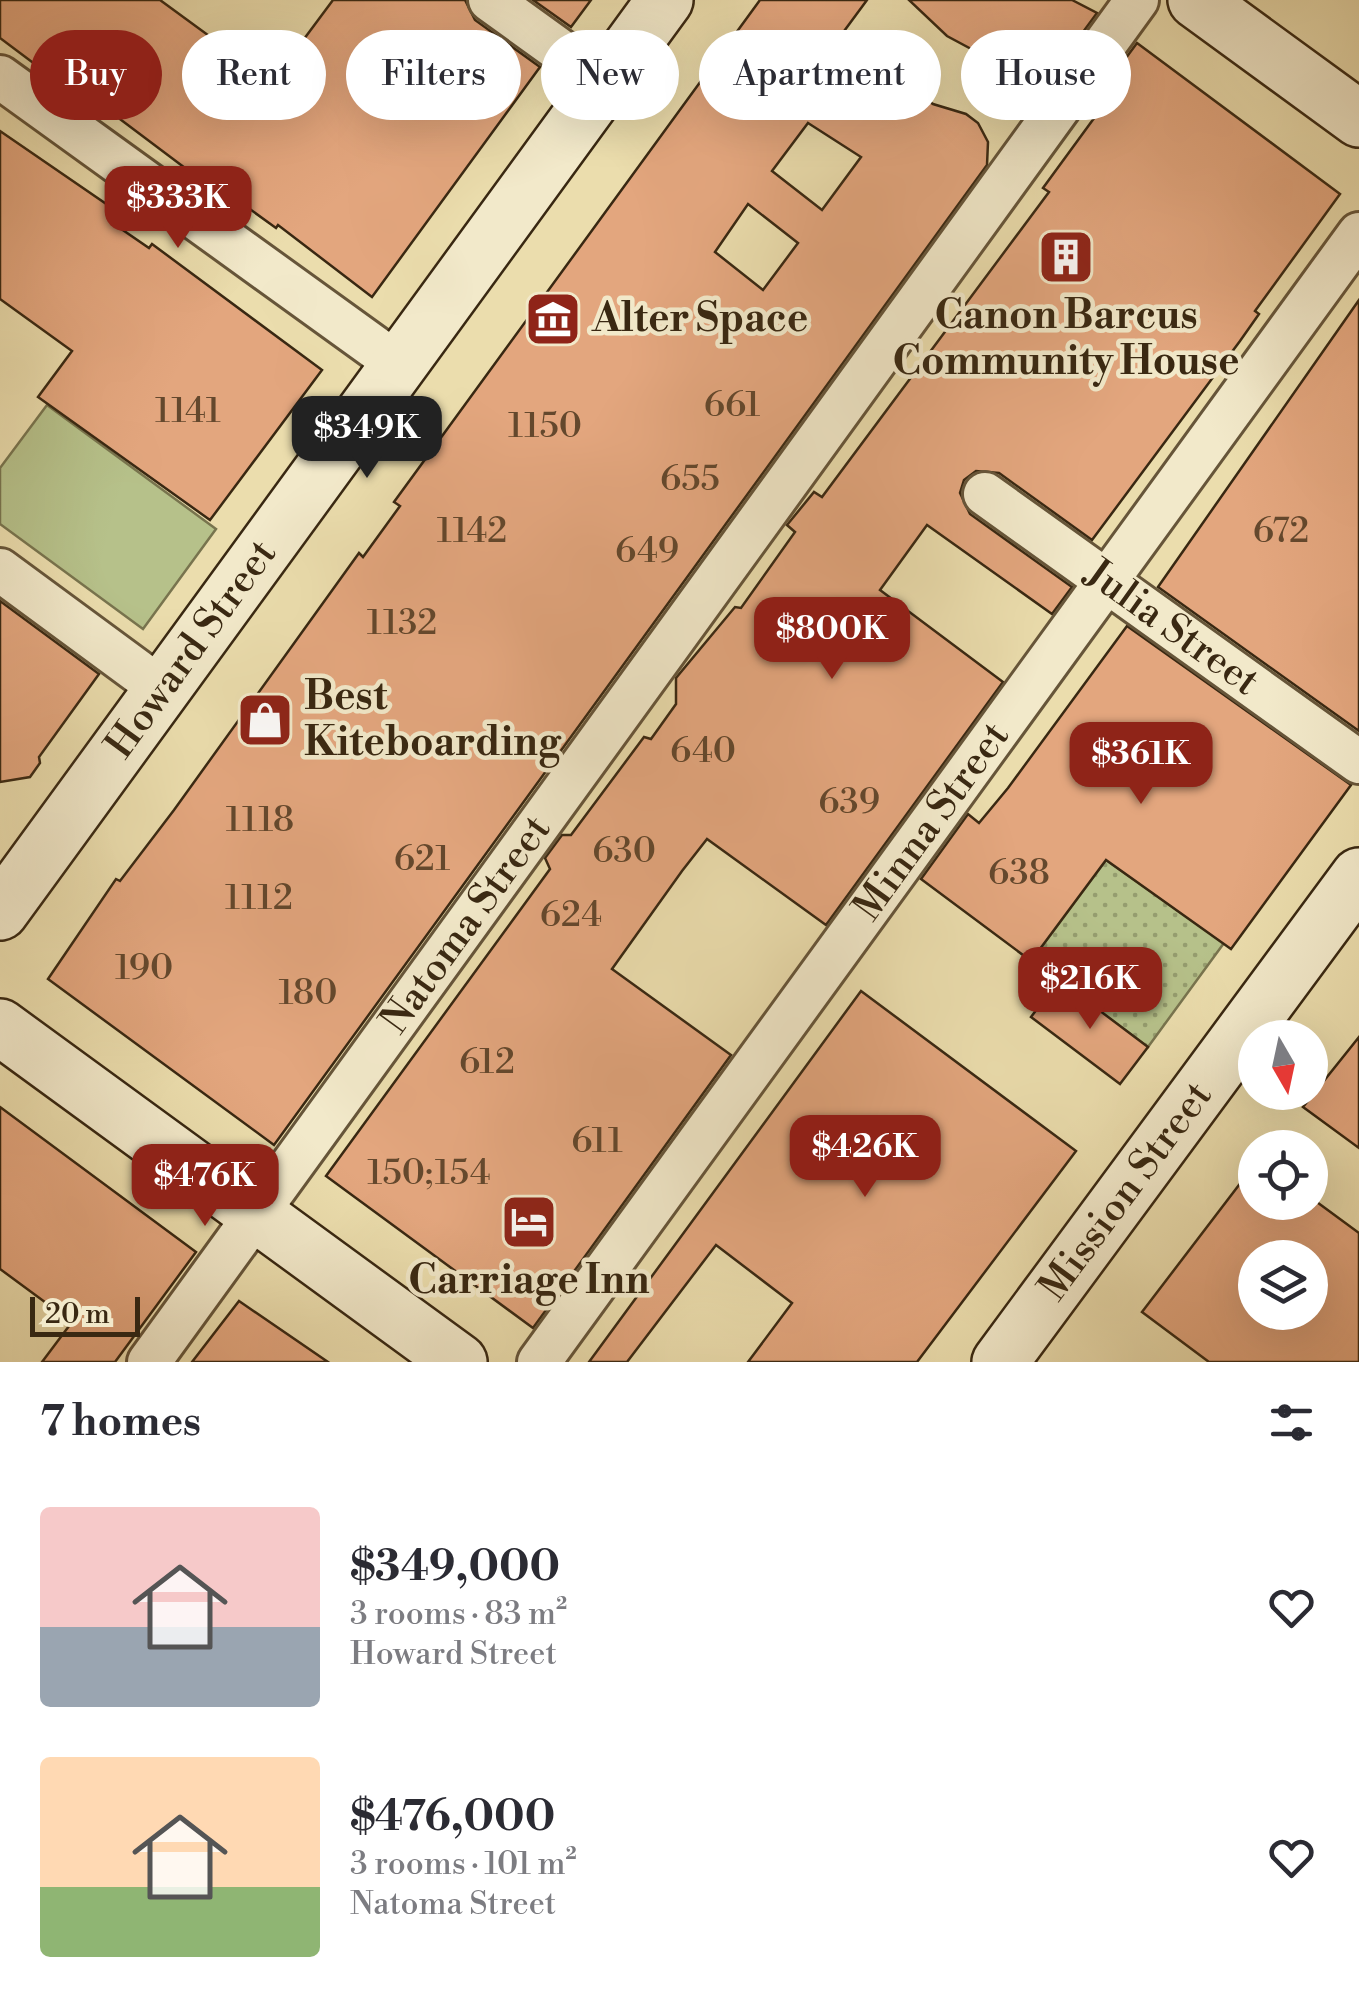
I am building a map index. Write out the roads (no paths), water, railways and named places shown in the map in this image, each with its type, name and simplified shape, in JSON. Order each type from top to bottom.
[{"type":"main road","name":"Howard Street","points":[[644,30],[666,0]]},
{"type":"main road","points":[[1196,0],[1359,119]]},
{"type":"main road","name":"Howard Street","points":[[0,912],[578,120]]},
{"type":"main road","name":"Mission Street","points":[[1000,1362],[1359,876]]},
{"type":"main road","points":[[0,1027],[459,1362]]},
{"type":"street","points":[[490,0],[541,37]]},
{"type":"street","name":"Natoma Street","points":[[148,1362],[1137,0]]},
{"type":"street","points":[[0,77],[399,366]]},
{"type":"street","name":"Minna Street","points":[[539,1362],[1359,234]]},
{"type":"street","name":"Julia Street","points":[[985,494],[1359,762]]},
{"type":"street","points":[[0,570],[163,690]]},
{"type":"place","name":"Canon Barcus Community House","points":[[1066,257]]},
{"type":"place","name":"Alter Space","points":[[553,319]]},
{"type":"place","name":"Best Kiteboarding","points":[[265,720]]},
{"type":"place","name":"Carriage Inn","points":[[529,1222]]}]
